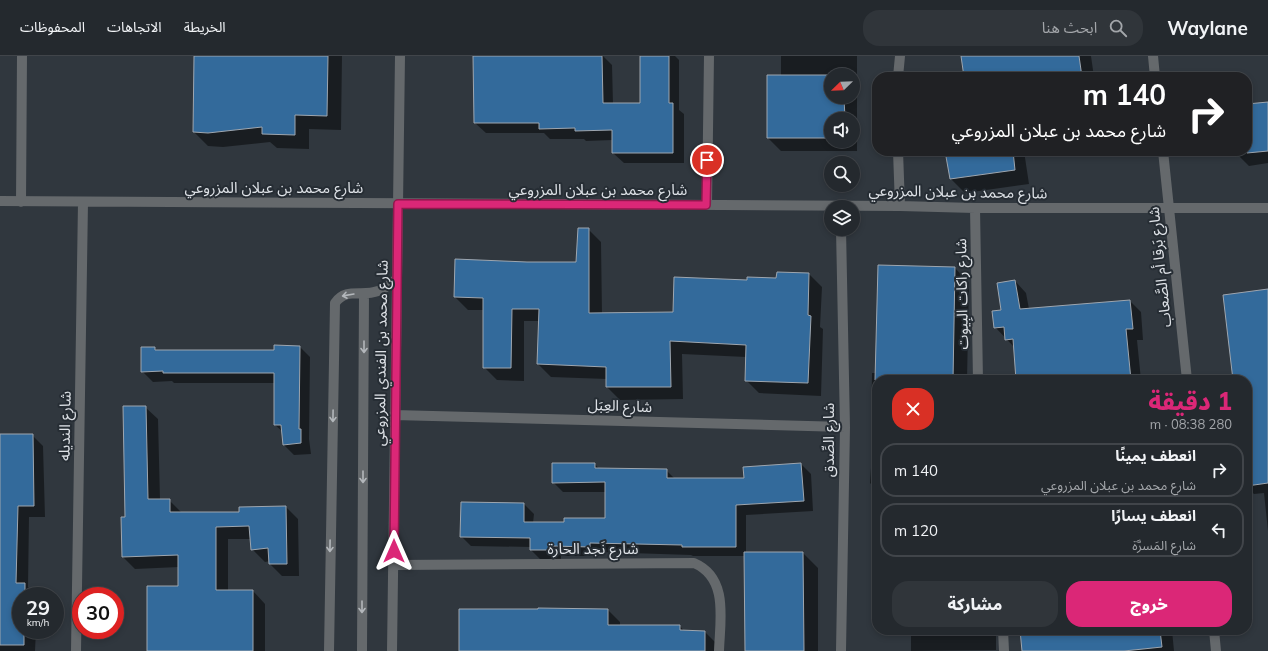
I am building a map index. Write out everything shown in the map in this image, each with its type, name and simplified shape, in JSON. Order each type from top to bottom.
[{"type":"street","points":[[21,202],[22,56]]},
{"type":"street","name":"شارع محمد بن الفندي المزروعي","points":[[392,651],[400,56]]},
{"type":"street","points":[[706,205],[709,56]]},
{"type":"street","points":[[898,72],[900,56]]},
{"type":"street","points":[[1153,56],[1155,72]]},
{"type":"street","points":[[898,156],[900,206]]},
{"type":"street","name":"شارع بَرقا أم الصَّعاب","points":[[1164,156],[1186,375]]},
{"type":"street","name":"شارع محمد بن عبلان المزروعي","points":[[0,201],[824,207]]},
{"type":"street","name":"شارع النديله","points":[[76,651],[83,202]]},
{"type":"street","name":"شارع محمد بن عبلان المزروعي","points":[[860,207],[1268,208]]},
{"type":"street","name":"شارع راكات البِيوت","points":[[975,208],[978,375]]},
{"type":"street","name":"شارع الصِّدق","points":[[841,236],[845,427],[841,651]]},
{"type":"street","points":[[329,651],[334,303],[345,294],[364,294],[380,291],[397,278]]},
{"type":"street","points":[[362,651],[364,294]]},
{"type":"street","name":"شارع العِبَل","points":[[394,415],[845,427]]},
{"type":"street","name":"شارع نَجد الحارة","points":[[394,565],[694,563],[704,567],[718,587],[720,602],[719,651]]},
{"type":"street","points":[[1003,635],[1004,651]]},
{"type":"street","points":[[1214,635],[1216,651]]},
{"type":"building","points":[[194,56],[328,56],[327,116],[295,115],[295,135],[262,134],[262,127],[208,133],[193,132]]},
{"type":"building","points":[[473,56],[602,56],[603,103],[640,103],[640,56],[669,56],[669,103],[673,103],[673,153],[612,153],[612,130],[575,131],[575,128],[539,129],[539,123],[474,123]]},
{"type":"building","points":[[961,56],[1079,56],[1081,72],[963,72]]},
{"type":"building","points":[[767,75],[824,75],[824,104],[844,104],[845,112],[824,112],[824,138],[767,138]]},
{"type":"building","points":[[1268,102],[1268,151],[1252,153],[1252,104]]},
{"type":"building","points":[[946,156],[1014,156],[1015,170],[950,179]]},
{"type":"building","points":[[578,228],[589,228],[589,313],[673,312],[674,277],[747,280],[747,277],[776,278],[777,272],[809,273],[808,315],[811,316],[808,383],[745,381],[746,345],[670,341],[671,387],[606,387],[606,367],[537,364],[539,309],[512,309],[511,368],[483,368],[483,298],[454,297],[455,259],[527,262],[576,262]]},
{"type":"building","points":[[878,265],[955,267],[953,375],[875,375]]},
{"type":"building","points":[[1015,280],[1020,309],[1130,300],[1133,329],[1126,329],[1131,375],[1016,375],[1013,339],[1005,340],[1004,327],[994,328],[992,311],[1001,310],[997,283]]},
{"type":"building","points":[[1268,289],[1268,483],[1252,485],[1252,375],[1232,375],[1223,295]]},
{"type":"building","points":[[274,345],[300,346],[299,429],[301,429],[301,443],[283,445],[281,425],[274,425],[274,373],[141,372],[141,347],[155,347],[155,350],[274,350]]},
{"type":"building","points":[[123,406],[146,406],[148,499],[170,499],[170,512],[239,512],[239,507],[286,506],[287,564],[269,564],[268,548],[251,550],[249,526],[216,527],[216,590],[253,590],[253,651],[147,651],[147,586],[178,586],[178,555],[122,557],[121,517],[125,517]]},
{"type":"building","points":[[0,434],[33,434],[34,506],[18,506],[16,583],[25,583],[25,587],[12,587],[12,639],[24,639],[24,645],[0,645]]},
{"type":"building","points":[[552,463],[595,463],[595,468],[667,469],[667,478],[744,478],[743,467],[801,463],[804,501],[736,505],[736,547],[682,547],[682,545],[590,543],[590,547],[552,546],[552,550],[530,550],[530,538],[460,537],[461,502],[524,503],[524,522],[564,522],[564,518],[605,518],[605,482],[552,483]]},
{"type":"building","points":[[744,552],[803,552],[804,651],[745,651]]},
{"type":"building","points":[[459,609],[608,609],[608,625],[680,625],[680,630],[705,631],[705,651],[459,651]]},
{"type":"building","points":[[1020,635],[1161,635],[1162,647],[1124,651],[1022,651]]},
{"type":"route","points":[[394,551],[394,415],[398,204],[706,205],[707,160]]}]
